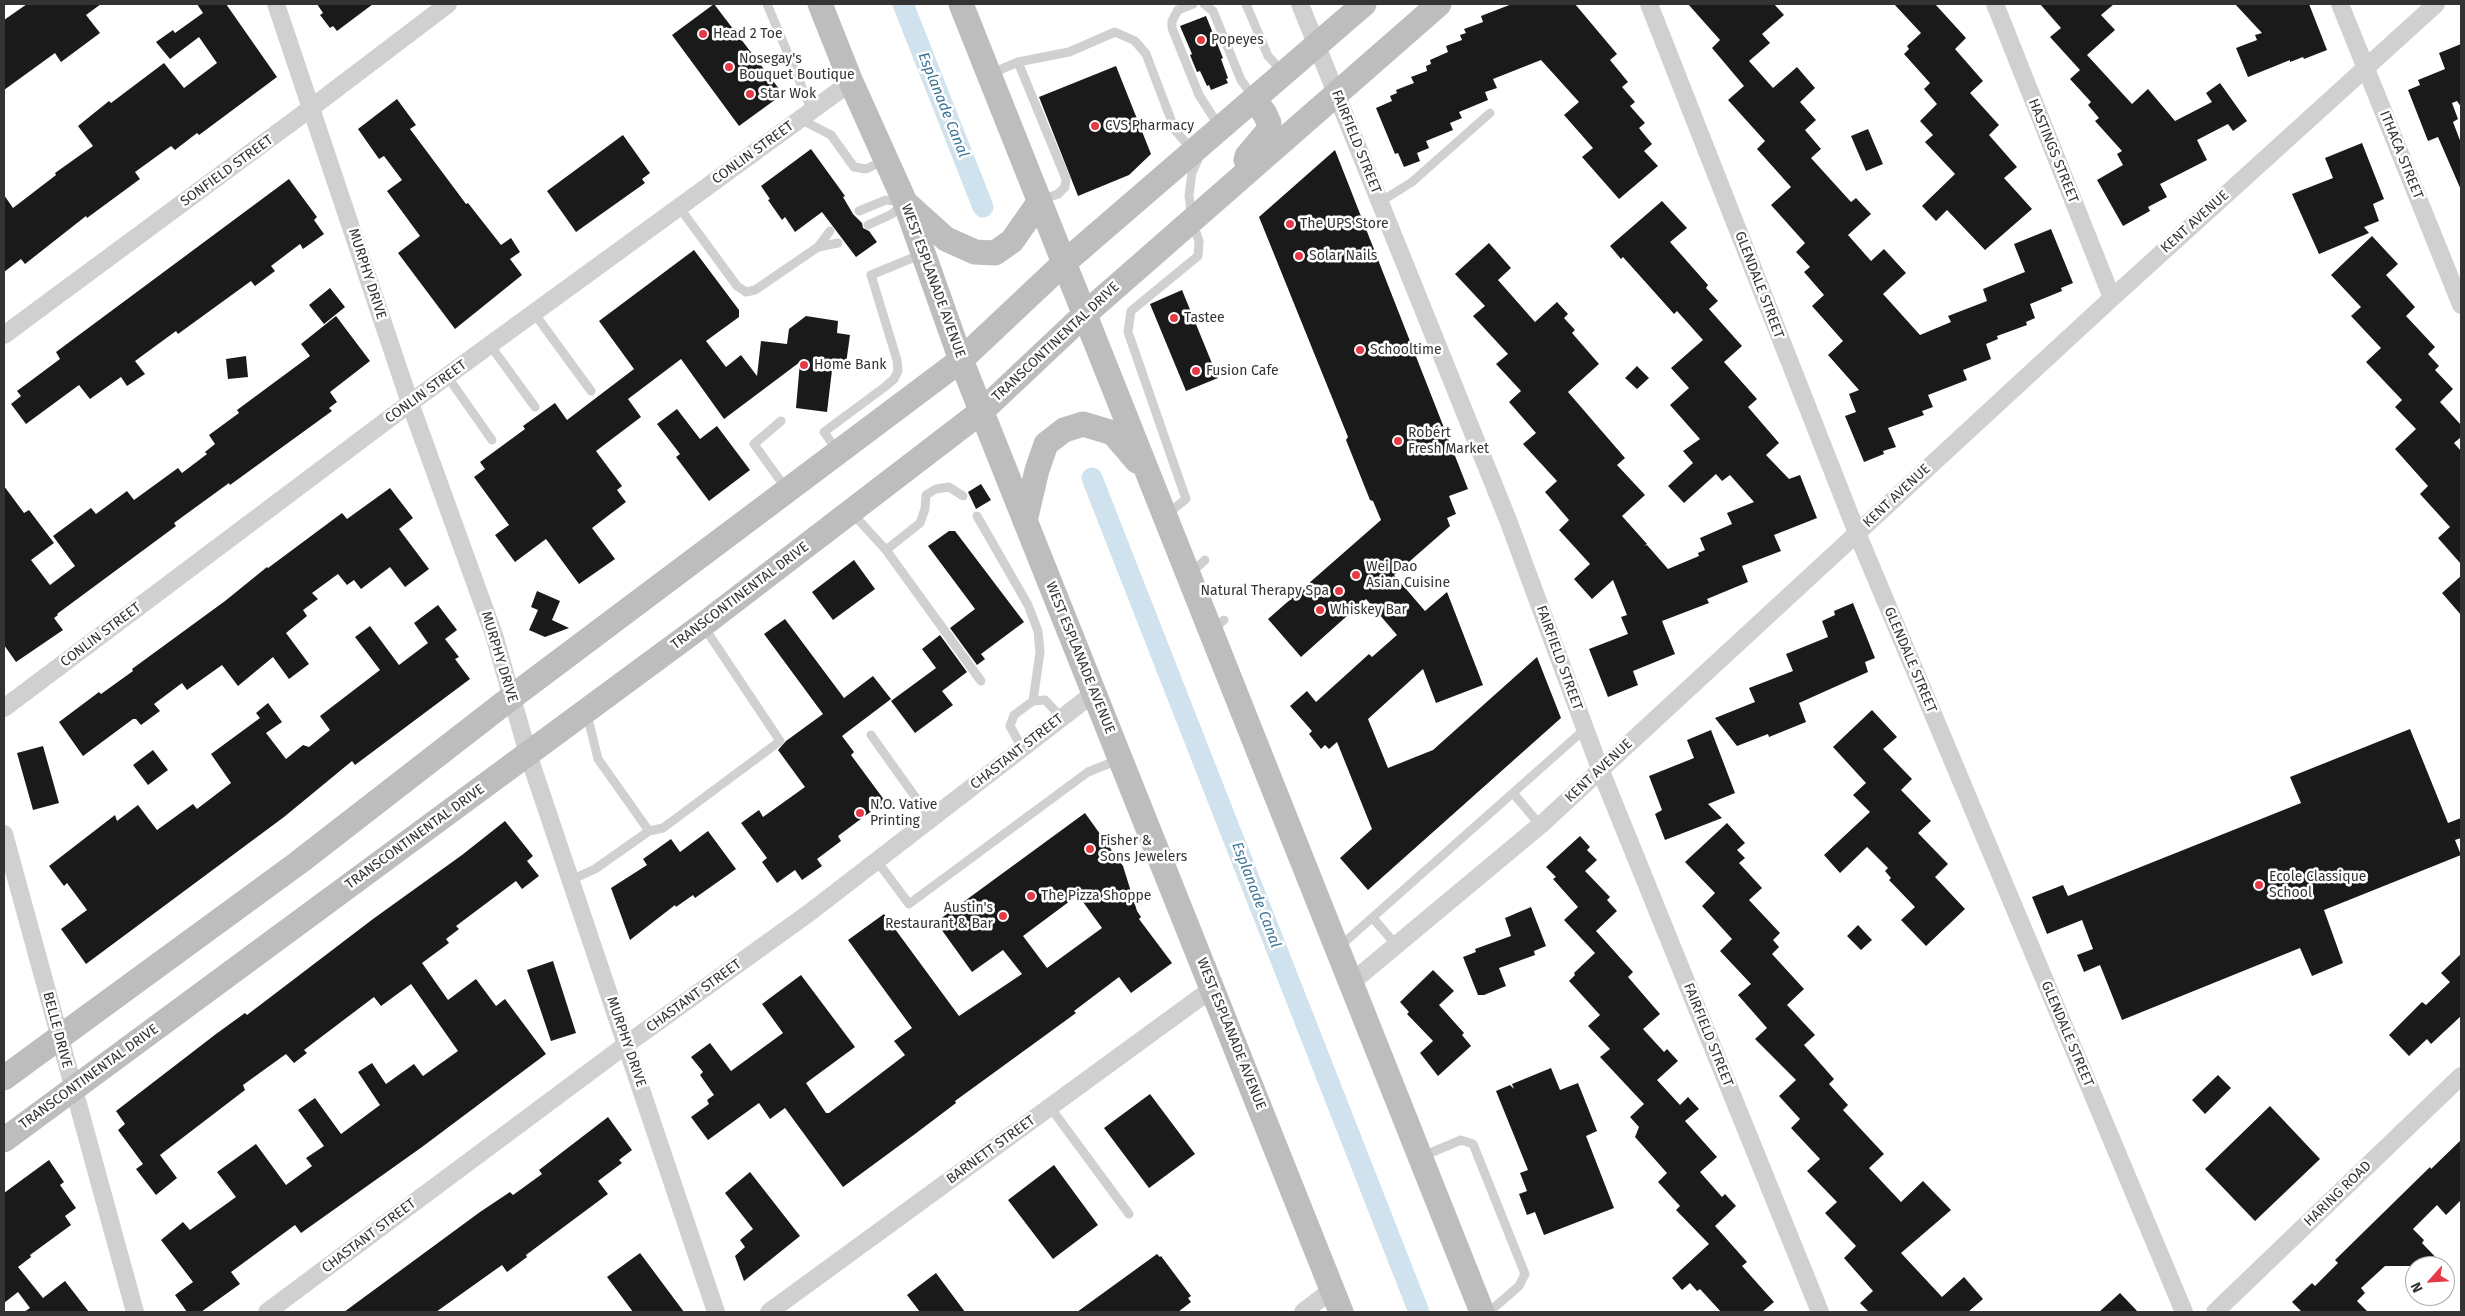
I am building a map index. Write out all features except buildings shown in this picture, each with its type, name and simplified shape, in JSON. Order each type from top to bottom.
[{"type":"street","name":"MURPHY DRIVE","points":[[276,4],[410,403],[494,634],[528,754],[716,1312]]},
{"type":"street","name":"SONFIELD STREET","points":[[4,336],[448,4]]},
{"type":"street","name":"WEST ESPLANADE AVENUE","points":[[820,4],[905,202],[961,360],[1337,1301]]},
{"type":"street","points":[[962,4],[1166,515],[1197,567],[1338,948],[1482,1312]]},
{"type":"street","name":"FAIRFIELD STREET","points":[[1300,4],[1508,520],[1600,769],[1820,1312]]},
{"type":"street","points":[[4,1078],[298,864],[512,697],[838,452],[893,395],[961,360],[1064,262],[1364,4]]},
{"type":"street","name":"TRANSCONTINENTAL DRIVE","points":[[4,1140],[703,625],[982,411],[1085,314],[1192,221],[1238,184],[1439,4]]},
{"type":"street","name":"GLENDALE STREET","points":[[1649,4],[1857,533],[2184,1312]]},
{"type":"street","name":"HASTINGS STREET","points":[[1995,4],[2112,298]]},
{"type":"street","name":"ITHACA STREET","points":[[2340,4],[2461,305]]},
{"type":"street","name":"KENT AVENUE","points":[[1352,982],[1540,825],[2112,298],[2436,4]]},
{"type":"street","name":"CONLIN STREET","points":[[4,708],[410,403],[852,82]]},
{"type":"street","points":[[1238,184],[1247,156],[1268,131],[1269,123],[1254,99]]},
{"type":"street","points":[[905,202],[946,239],[975,252],[995,253],[1012,242],[1040,201]]},
{"type":"street","points":[[1025,521],[1037,470],[1046,444],[1064,430],[1083,424],[1113,433],[1152,478]]},
{"type":"street","name":"CHASTANT STREET","points":[[267,1312],[627,1044],[809,913],[1094,692]]},
{"type":"street","name":"BELLE DRIVE","points":[[4,834],[135,1312]]},
{"type":"street","name":"BARNETT STREET","points":[[769,1312],[1213,988]]},
{"type":"street","name":"HARING ROAD","points":[[2214,1312],[2461,1076]]},
{"type":"street","points":[[1303,1312],[1337,1301]]},
{"type":"lane","points":[[767,4],[806,115],[831,135],[854,167],[866,169],[886,159]]},
{"type":"lane","points":[[1166,515],[1186,498],[1128,332],[1131,311],[1198,256],[1199,241],[1192,221],[1189,196],[1192,173],[1207,140],[1199,95],[1172,28],[1172,21],[1178,10],[1193,4]]},
{"type":"lane","points":[[1204,4],[1213,11],[1241,80],[1254,99]]},
{"type":"lane","points":[[1246,4],[1268,56],[1284,73]]},
{"type":"lane","points":[[989,74],[1018,62],[1069,52],[1115,32],[1136,41],[1146,54],[1175,130],[1207,140]]},
{"type":"lane","points":[[1018,62],[1066,179],[1065,187],[1058,194],[1040,201]]},
{"type":"lane","points":[[1380,202],[1412,182],[1490,114]]},
{"type":"lane","points":[[859,211],[886,200],[905,202]]},
{"type":"lane","points":[[868,225],[892,214],[905,202]]},
{"type":"lane","points":[[679,207],[737,286],[746,292],[755,290],[818,247],[830,230]]},
{"type":"lane","points":[[818,247],[838,243]]},
{"type":"lane","points":[[893,395],[894,379],[898,371],[897,360],[871,275],[923,253]]},
{"type":"lane","points":[[534,313],[591,391]]},
{"type":"lane","points":[[490,345],[535,407]]},
{"type":"lane","points":[[447,376],[492,440]]},
{"type":"lane","points":[[781,421],[754,444],[787,490]]},
{"type":"lane","points":[[886,550],[920,523],[925,508],[926,495],[936,489],[949,487],[963,496]]},
{"type":"lane","points":[[851,512],[886,550],[981,681]]},
{"type":"lane","points":[[977,516],[1028,605],[1038,631],[1040,652],[1033,700]]},
{"type":"lane","points":[[571,880],[595,869],[649,831],[663,828],[780,741],[703,625]]},
{"type":"lane","points":[[1022,748],[1010,726],[1014,715],[1033,700],[1045,700],[1062,718]]},
{"type":"lane","points":[[586,710],[598,759],[649,831]]},
{"type":"lane","points":[[1338,948],[1585,729]]},
{"type":"lane","points":[[871,735],[931,819]]},
{"type":"lane","points":[[877,860],[909,904],[1088,772],[1121,759]]},
{"type":"lane","points":[[1514,793],[1540,825]]},
{"type":"lane","points":[[1373,918],[1396,945]]},
{"type":"lane","points":[[1050,1107],[1129,1214]]},
{"type":"lane","points":[[1420,1156],[1461,1140],[1473,1144],[1524,1274],[1519,1286],[1490,1312]]},
{"type":"waterway","name":"Esplanade Canal","points":[[903,4],[983,207]]},
{"type":"waterway","name":"Esplanade Canal","points":[[1092,478],[1419,1312]]},
{"type":"place","name":"Head 2 Toe","points":[[703,34]]},
{"type":"place","name":"Popeyes","points":[[1201,40]]},
{"type":"place","name":"Nosegay's Bouquet Boutique","points":[[729,67]]},
{"type":"place","name":"Star Wok","points":[[750,94]]},
{"type":"place","name":"CVS Pharmacy","points":[[1095,126]]},
{"type":"place","name":"The UPS Store","points":[[1290,224]]},
{"type":"place","name":"Solar Nails","points":[[1299,256]]},
{"type":"place","name":"Tastee","points":[[1174,318]]},
{"type":"place","name":"Schooltime","points":[[1360,350]]},
{"type":"place","name":"Home Bank","points":[[804,365]]},
{"type":"place","name":"Fusion Cafe","points":[[1196,371]]},
{"type":"place","name":"Robért Fresh Market","points":[[1398,441]]},
{"type":"place","name":"Wei Dao Asian Cuisine","points":[[1356,575]]},
{"type":"place","name":"Natural Therapy Spa","points":[[1339,591]]},
{"type":"place","name":"Whiskey Bar","points":[[1320,610]]},
{"type":"place","name":"N.O. Vative Printing","points":[[860,813]]},
{"type":"place","name":"Fisher & Sons Jewelers","points":[[1090,849]]},
{"type":"place","name":"Ecole Classique School","points":[[2259,885]]},
{"type":"place","name":"The Pizza Shoppe","points":[[1031,896]]},
{"type":"place","name":"Austin's Restaurant & Bar","points":[[1003,916]]}]
